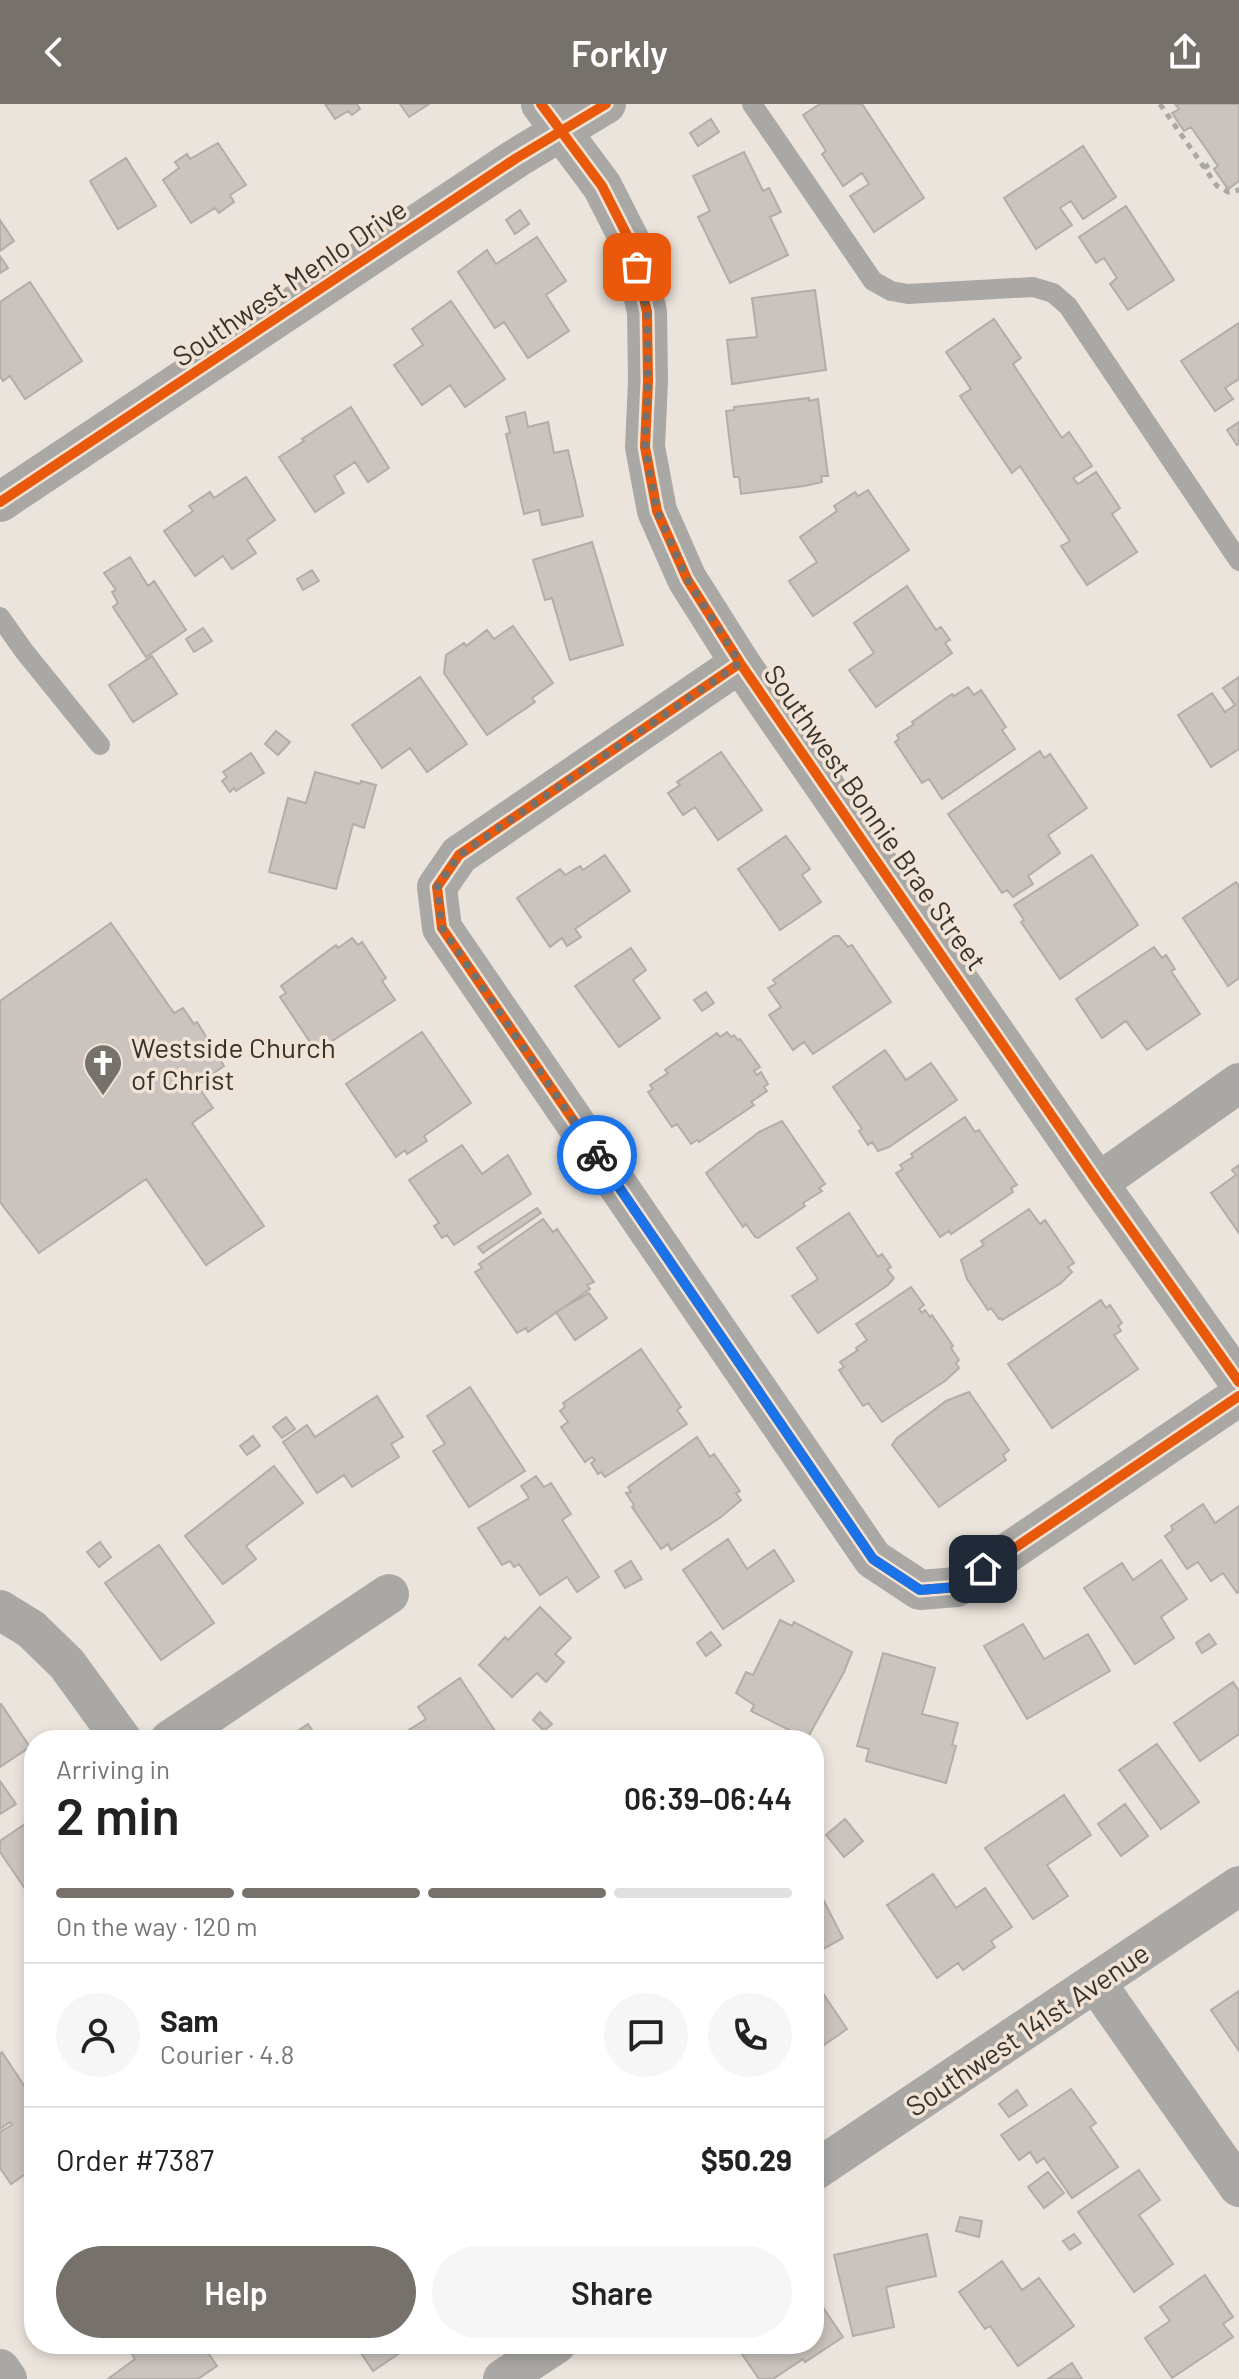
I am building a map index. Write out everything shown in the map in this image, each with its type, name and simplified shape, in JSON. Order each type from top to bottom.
[{"type":"street","name":"Southwest Menlo Drive","points":[[0,501],[515,159],[551,118],[606,104]]},
{"type":"street","name":"Southwest Bonnie Brae Street","points":[[551,118],[602,186],[632,245],[647,312],[645,447],[657,511],[687,579],[740,663],[1239,1382]]},
{"type":"street","points":[[740,663],[459,855],[437,887],[442,928],[873,1559],[920,1590],[957,1587],[1239,1396]]},
{"type":"street","points":[[1098,1183],[1239,1083]]},
{"type":"street","points":[[185,1730],[389,1594]]},
{"type":"street","points":[[0,1610],[31,1629],[67,1664],[115,1730]]},
{"type":"street","name":"Southwest 141st Avenue","points":[[824,2164],[1239,1886]]},
{"type":"street","points":[[1096,1983],[1239,2187]]},
{"type":"street","points":[[503,2379],[538,2354]]},
{"type":"street","points":[[0,2369],[7,2379]]},
{"type":"lane","points":[[752,104],[873,281],[891,291],[908,294],[1033,287],[1053,293],[1068,306],[1239,561]]},
{"type":"lane","points":[[0,617],[100,745]]},
{"type":"path","points":[[1160,104],[1222,190],[1239,190]]},
{"type":"path","points":[[1204,168],[1214,161]]},
{"type":"building","points":[[325,104],[357,104],[360,109],[352,115],[348,111],[335,119]]},
{"type":"building","points":[[400,104],[429,104],[409,117]]},
{"type":"building","points":[[820,104],[862,104],[924,198],[874,232],[850,196],[869,184],[862,173],[843,186],[822,154],[826,151],[803,115]]},
{"type":"building","points":[[1175,104],[1239,104],[1239,181],[1228,189],[1214,169],[1218,166],[1191,127],[1184,131],[1172,113],[1179,109]]},
{"type":"building","points":[[711,119],[719,132],[698,146],[690,133]]},
{"type":"building","points":[[218,143],[246,185],[230,195],[234,202],[219,213],[215,208],[191,223],[163,180],[179,168],[175,162],[187,154],[190,159]]},
{"type":"building","points":[[1083,146],[1116,197],[1083,219],[1071,201],[1060,208],[1072,225],[1036,249],[1004,198]]},
{"type":"building","points":[[744,152],[763,191],[769,188],[781,212],[770,217],[788,255],[730,283],[698,217],[710,211],[693,176]]},
{"type":"building","points":[[126,158],[156,206],[118,229],[90,181]]},
{"type":"building","points":[[1126,206],[1174,280],[1128,310],[1110,284],[1117,278],[1104,258],[1096,263],[1079,237]]},
{"type":"building","points":[[520,210],[529,224],[515,234],[506,220]]},
{"type":"building","points":[[0,220],[14,241],[0,251]]},
{"type":"building","points":[[537,237],[566,281],[546,295],[569,331],[528,358],[504,322],[495,328],[458,272],[487,250],[496,264]]},
{"type":"building","points":[[0,256],[8,268],[0,273]]},
{"type":"building","points":[[30,282],[82,361],[25,399],[10,376],[3,381],[0,376],[0,302]]},
{"type":"building","points":[[815,290],[826,370],[732,384],[727,340],[757,337],[752,298]]},
{"type":"building","points":[[451,301],[505,379],[465,407],[450,385],[422,405],[394,365],[423,345],[412,329]]},
{"type":"building","points":[[994,319],[1021,358],[1013,364],[1062,438],[1069,432],[1092,466],[1073,478],[1078,484],[1096,472],[1120,508],[1112,514],[1137,552],[1087,585],[1061,546],[1070,541],[1020,466],[1012,473],[960,396],[971,389],[946,352]]},
{"type":"building","points":[[1239,323],[1239,379],[1225,388],[1233,399],[1215,411],[1181,361]]},
{"type":"building","points":[[809,398],[809,401],[818,399],[828,476],[821,476],[822,482],[804,486],[741,494],[739,477],[734,477],[726,411],[734,410],[734,407]]},
{"type":"building","points":[[351,407],[389,468],[368,482],[355,462],[334,476],[344,493],[315,512],[279,457]]},
{"type":"building","points":[[525,412],[528,427],[548,422],[554,453],[568,450],[583,516],[542,525],[539,510],[524,514],[506,434],[510,433],[506,417]]},
{"type":"building","points":[[1239,422],[1239,444],[1237,445],[1227,430]]},
{"type":"building","points":[[246,477],[275,520],[247,540],[256,553],[232,569],[223,556],[195,576],[164,531],[193,511],[189,506],[210,492],[214,498]]},
{"type":"building","points":[[868,490],[909,550],[813,616],[789,581],[817,562],[800,537],[837,511],[834,506],[855,492],[858,496]]},
{"type":"building","points":[[592,542],[623,645],[570,660],[552,598],[545,600],[533,560]]},
{"type":"building","points":[[130,557],[148,586],[154,581],[186,630],[146,657],[113,607],[118,603],[112,592],[116,590],[104,573]]},
{"type":"building","points":[[312,570],[319,581],[303,590],[297,579]]},
{"type":"building","points":[[907,586],[936,630],[941,627],[950,640],[945,643],[952,653],[876,707],[849,670],[874,653],[854,623]]},
{"type":"building","points":[[513,626],[553,683],[532,698],[535,702],[487,735],[444,673],[446,655],[464,643],[466,646],[487,630],[494,639]]},
{"type":"building","points":[[203,628],[212,641],[194,652],[186,639]]},
{"type":"building","points":[[152,656],[177,694],[133,722],[109,685]]},
{"type":"building","points":[[420,677],[467,744],[427,772],[410,748],[382,768],[352,725]]},
{"type":"building","points":[[1239,677],[1239,749],[1211,767],[1178,715],[1212,693],[1225,712],[1235,705],[1223,688]]},
{"type":"building","points":[[968,687],[974,695],[981,690],[1006,727],[1002,730],[1015,749],[942,799],[929,779],[922,783],[895,742],[899,739],[897,735],[914,724],[912,722],[952,694],[954,696]]},
{"type":"building","points":[[276,731],[290,742],[278,755],[265,744]]},
{"type":"building","points":[[1040,751],[1044,758],[1050,754],[1087,808],[1048,835],[1060,853],[1028,876],[1033,884],[1013,897],[1007,890],[1002,893],[948,814]]},
{"type":"building","points":[[721,752],[762,810],[718,840],[695,807],[683,815],[668,793],[680,785],[677,782]]},
{"type":"building","points":[[251,753],[264,773],[230,792],[222,781],[227,777],[223,772]]},
{"type":"building","points":[[315,772],[376,785],[364,828],[353,824],[336,889],[269,872],[288,798],[306,803]]},
{"type":"building","points":[[786,836],[810,869],[802,875],[821,902],[780,930],[738,869]]},
{"type":"building","points":[[605,855],[630,891],[575,929],[581,937],[567,946],[562,938],[550,947],[517,898],[560,869],[565,875],[580,866],[583,870]]},
{"type":"building","points":[[1092,855],[1138,925],[1060,979],[1021,922],[1024,920],[1014,905]]},
{"type":"building","points":[[1236,882],[1239,886],[1239,978],[1228,986],[1183,918]]},
{"type":"building","name":"Westside Church of Christ","points":[[111,923],[174,1013],[183,1008],[194,1024],[197,1022],[224,1066],[197,1085],[213,1108],[192,1123],[264,1226],[206,1265],[146,1179],[39,1253],[0,1202],[0,1001]]},
{"type":"building","points":[[834,936],[839,936],[848,947],[852,945],[891,1002],[813,1054],[804,1042],[793,1050],[769,1015],[781,1007],[768,988],[776,984],[773,980]]},
{"type":"building","points":[[352,938],[358,945],[362,942],[386,978],[382,981],[395,1000],[323,1047],[320,1043],[314,1048],[280,997],[286,993],[281,986],[336,945],[338,948]]},
{"type":"building","points":[[1154,947],[1162,958],[1166,955],[1175,969],[1171,971],[1200,1014],[1147,1050],[1126,1021],[1102,1038],[1076,999]]},
{"type":"building","points":[[631,948],[646,970],[633,980],[660,1018],[619,1047],[575,986]]},
{"type":"building","points":[[706,992],[714,1003],[702,1011],[694,1000]]},
{"type":"building","points":[[422,1032],[471,1103],[424,1136],[427,1141],[396,1157],[346,1084]]},
{"type":"building","points":[[727,1032],[731,1037],[734,1035],[740,1039],[760,1067],[754,1071],[757,1075],[761,1072],[768,1084],[764,1087],[767,1091],[751,1102],[754,1105],[699,1142],[697,1140],[691,1144],[677,1124],[672,1127],[648,1092],[653,1089],[650,1085],[668,1073],[665,1070],[717,1033],[720,1037]]},
{"type":"building","points":[[885,1050],[906,1080],[931,1063],[957,1100],[889,1147],[878,1151],[872,1142],[868,1145],[859,1131],[862,1129],[833,1087]]},
{"type":"building","points":[[965,1117],[975,1132],[979,1130],[1017,1185],[1011,1188],[1013,1192],[972,1220],[951,1234],[949,1231],[940,1237],[896,1173],[903,1169],[900,1165],[913,1157],[911,1154]]},
{"type":"building","points":[[782,1121],[825,1184],[819,1188],[822,1191],[803,1203],[805,1206],[758,1238],[746,1224],[743,1227],[706,1173],[759,1132]]},
{"type":"building","points":[[462,1145],[482,1174],[508,1155],[531,1194],[454,1245],[447,1235],[442,1238],[434,1226],[439,1223],[409,1180]]},
{"type":"building","points":[[1239,1165],[1239,1233],[1211,1193],[1236,1175],[1232,1170]]},
{"type":"building","points":[[537,1208],[541,1213],[483,1253],[478,1247]]},
{"type":"building","points":[[1029,1209],[1040,1224],[1045,1220],[1074,1263],[1068,1267],[1072,1272],[1061,1283],[1002,1320],[991,1308],[988,1310],[967,1279],[961,1260],[984,1245],[981,1241]]},
{"type":"building","points":[[849,1213],[878,1257],[882,1254],[891,1267],[887,1270],[894,1278],[818,1333],[792,1296],[818,1279],[797,1248]]},
{"type":"building","points":[[543,1219],[553,1232],[557,1229],[594,1282],[587,1285],[590,1289],[528,1332],[526,1328],[517,1333],[475,1272],[482,1268],[479,1264]]},
{"type":"building","points":[[911,1287],[924,1305],[919,1309],[922,1313],[925,1310],[930,1317],[932,1315],[953,1346],[951,1348],[959,1360],[956,1363],[959,1368],[945,1381],[882,1422],[868,1403],[863,1406],[839,1370],[844,1367],[840,1362],[867,1340],[856,1324]]},
{"type":"building","points":[[589,1293],[607,1318],[575,1340],[556,1312]]},
{"type":"building","points":[[1101,1300],[1106,1308],[1110,1305],[1122,1323],[1118,1326],[1121,1331],[1114,1335],[1138,1369],[1052,1428],[1008,1364]]},
{"type":"building","points":[[641,1349],[681,1407],[677,1410],[687,1424],[605,1477],[601,1472],[598,1474],[591,1463],[595,1460],[592,1457],[585,1462],[561,1427],[568,1422],[560,1411],[565,1407],[563,1403]]},
{"type":"building","points":[[470,1387],[525,1471],[469,1507],[433,1451],[445,1444],[427,1416]]},
{"type":"building","points":[[969,1392],[1009,1450],[1003,1455],[1006,1460],[939,1507],[892,1445],[946,1401]]},
{"type":"building","points":[[377,1396],[403,1437],[391,1444],[399,1457],[352,1487],[344,1475],[317,1493],[283,1442],[307,1425],[315,1437]]},
{"type":"building","points":[[286,1417],[295,1429],[282,1438],[273,1427]]},
{"type":"building","points":[[253,1436],[260,1446],[247,1455],[240,1446]]},
{"type":"building","points":[[697,1437],[710,1457],[714,1454],[740,1491],[736,1493],[741,1500],[671,1550],[668,1544],[661,1549],[626,1493],[631,1492],[628,1487]]},
{"type":"building","points":[[274,1466],[303,1503],[246,1546],[256,1559],[223,1584],[185,1536]]},
{"type":"building","points":[[536,1476],[544,1487],[551,1483],[571,1514],[562,1520],[599,1577],[577,1592],[567,1577],[540,1595],[519,1564],[514,1567],[510,1561],[502,1565],[478,1528],[529,1498],[521,1486]]},
{"type":"building","points":[[1203,1504],[1215,1523],[1239,1506],[1237,1593],[1223,1573],[1211,1581],[1198,1562],[1187,1569],[1165,1536],[1173,1530],[1171,1526]]},
{"type":"building","points":[[728,1539],[747,1569],[774,1550],[794,1581],[723,1629],[683,1570]]},
{"type":"building","points":[[100,1542],[111,1557],[99,1567],[87,1552]]},
{"type":"building","points":[[159,1545],[214,1623],[161,1660],[105,1583]]},
{"type":"building","points":[[1161,1560],[1187,1599],[1161,1617],[1174,1638],[1135,1664],[1084,1588],[1122,1563],[1133,1580]]},
{"type":"building","points":[[631,1561],[642,1579],[625,1588],[615,1571]]},
{"type":"building","points":[[540,1607],[571,1638],[555,1654],[564,1662],[546,1682],[537,1673],[512,1697],[479,1665]]},
{"type":"building","points":[[780,1620],[792,1626],[794,1622],[852,1652],[812,1730],[789,1730],[751,1711],[754,1705],[736,1693],[746,1672],[753,1675]]},
{"type":"building","points":[[1023,1624],[1044,1659],[1088,1634],[1110,1671],[1027,1719],[984,1646]]},
{"type":"building","points":[[711,1632],[721,1645],[706,1656],[697,1643]]},
{"type":"building","points":[[1209,1634],[1216,1644],[1202,1653],[1196,1643]]},
{"type":"building","points":[[883,1653],[935,1668],[922,1714],[958,1723],[952,1745],[956,1746],[946,1783],[866,1761],[869,1749],[857,1746]]},
{"type":"building","points":[[460,1678],[494,1730],[409,1730],[426,1719],[418,1707]]},
{"type":"building","points":[[1233,1682],[1239,1691],[1239,1734],[1200,1761],[1174,1723]]},
{"type":"building","points":[[0,1705],[24,1738],[24,1751],[0,1767]]},
{"type":"building","points":[[540,1712],[552,1724],[543,1730],[533,1720]]},
{"type":"building","points":[[1157,1744],[1199,1802],[1161,1829],[1119,1770]]},
{"type":"building","points":[[0,1781],[16,1804],[0,1814]]},
{"type":"building","points":[[1064,1795],[1091,1835],[1047,1865],[1068,1896],[1033,1919],[985,1848]]},
{"type":"building","points":[[1125,1804],[1148,1836],[1121,1856],[1098,1824]]},
{"type":"building","points":[[845,1819],[863,1841],[844,1857],[826,1835]]},
{"type":"building","points":[[24,1825],[24,1887],[0,1852],[0,1841]]},
{"type":"building","points":[[933,1874],[956,1908],[985,1888],[1012,1927],[991,1941],[995,1947],[963,1970],[958,1963],[937,1978],[887,1905]]},
{"type":"building","points":[[824,1901],[843,1938],[824,1948]]},
{"type":"building","points":[[1239,1991],[1239,2051],[1211,2010]]},
{"type":"building","points":[[824,1995],[847,2029],[824,2045]]},
{"type":"building","points":[[2,2052],[24,2085],[24,2175],[11,2184],[0,2168],[0,2132],[12,2125],[10,2122],[0,2129]]},
{"type":"building","points":[[1071,2089],[1096,2123],[1090,2127],[1118,2167],[1072,2198],[1044,2158],[1037,2163],[1030,2152],[1019,2160],[1001,2135]]},
{"type":"building","points":[[1017,2090],[1027,2105],[1009,2117],[999,2104]]},
{"type":"building","points":[[1139,2170],[1160,2200],[1139,2215],[1173,2264],[1134,2292],[1078,2212]]},
{"type":"building","points":[[1048,2172],[1064,2193],[1044,2208],[1028,2187]]},
{"type":"building","points":[[960,2217],[982,2221],[979,2237],[956,2231]]},
{"type":"building","points":[[927,2234],[936,2276],[886,2287],[894,2327],[853,2336],[834,2255]]},
{"type":"building","points":[[1074,2234],[1081,2243],[1070,2250],[1063,2241]]},
{"type":"building","points":[[1002,2261],[1022,2290],[1039,2278],[1074,2326],[1018,2366],[990,2326],[985,2329],[959,2292]]},
{"type":"building","points":[[1205,2275],[1233,2317],[1223,2324],[1233,2337],[1172,2378],[1145,2338],[1170,2321],[1160,2307]]},
{"type":"building","points":[[824,2309],[843,2337],[824,2350]]},
{"type":"building","points":[[132,2354],[209,2354],[217,2366],[198,2379],[108,2379],[135,2359]]},
{"type":"building","points":[[362,2354],[398,2354],[373,2371]]},
{"type":"building","points":[[742,2354],[817,2354],[805,2362],[803,2359],[773,2379],[759,2379]]},
{"type":"building","points":[[1072,2363],[1082,2379],[1048,2379]]},
{"type":"cycle path","points":[[541,104],[602,186],[632,245],[647,312],[645,447],[657,511],[687,579],[740,663],[1239,1382]]},
{"type":"cycle path","points":[[0,502],[515,159],[606,104]]},
{"type":"cycle path","points":[[740,663],[459,855],[437,887],[442,928],[873,1559],[920,1590],[957,1587],[1239,1396]]},
{"type":"way so far","points":[[597,1155],[442,928],[437,887],[459,855],[740,663],[687,579],[657,511],[645,447],[647,312],[637,267]]},
{"type":"place","name":"Westside Church of Christ","points":[[103,1097]]},
{"type":"route","points":[[597,1155],[873,1559],[920,1590],[957,1587],[983,1569]]}]
